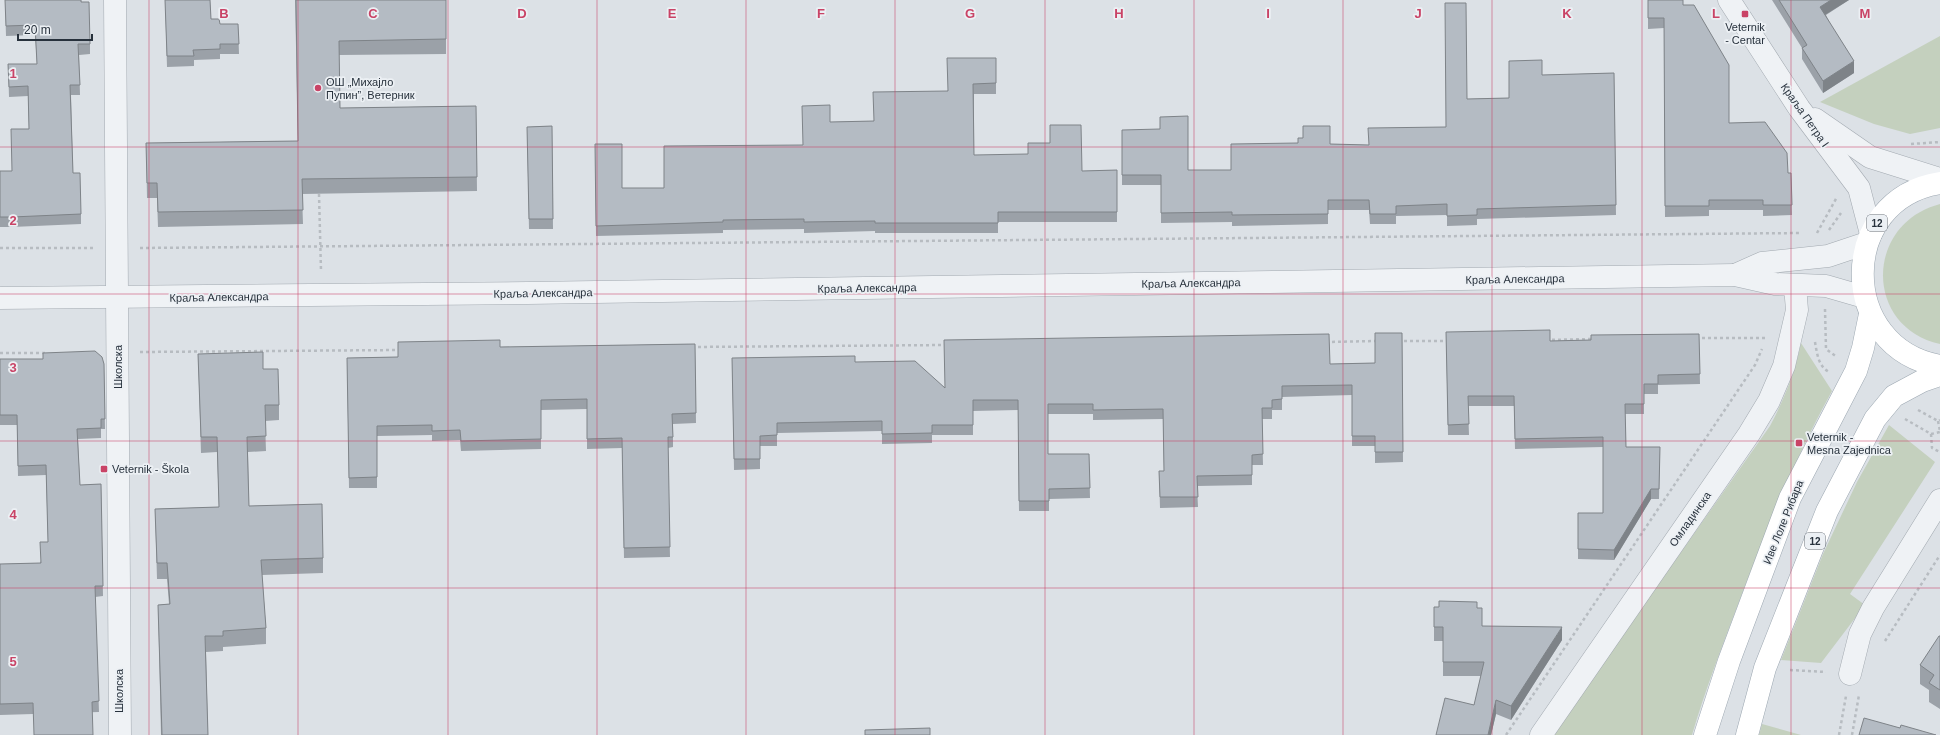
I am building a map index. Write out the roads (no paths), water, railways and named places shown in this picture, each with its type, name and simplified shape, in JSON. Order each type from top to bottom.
[{"type":"main road","name":"12","points":[[1940,183],[1916,190],[1902,197],[1890,208],[1869,238],[1862,270],[1867,305],[1878,328],[1901,351],[1916,359],[1940,366]]},
{"type":"main road","name":"Иве Лоле Рибара","points":[[1705,735],[1729,661],[1790,498],[1856,371],[1863,348],[1867,305]]},
{"type":"main road","name":"12","points":[[1747,735],[1765,668],[1827,511],[1875,419],[1894,396],[1922,381],[1940,375]]},
{"type":"street","name":"Школска","points":[[115,0],[120,735]]},
{"type":"street","name":"Краља Петра I","points":[[1729,0],[1799,108],[1859,188],[1869,238]]},
{"type":"street","points":[[1799,108],[1870,157],[1940,179]]},
{"type":"street","points":[[1735,275],[1762,263],[1828,256],[1869,238]]},
{"type":"street","points":[[1735,275],[1760,282],[1795,286],[1826,286],[1867,305]]},
{"type":"street","name":"Краља Александра","points":[[0,298],[322,296],[1735,275]]},
{"type":"street","name":"Омладинска","points":[[1541,735],[1759,418],[1777,384],[1784,366],[1797,310],[1795,286]]},
{"type":"street","points":[[1855,682],[1860,634],[1873,608],[1940,500]]},
{"type":"place","name":"Veternik - Centar","points":[[1745,14]]},
{"type":"place","name":"ОШ „Михајло Пупин”, Ветерник","points":[[318,88]]},
{"type":"place","name":"Veternik - Mesna Zajednica","points":[[1799,443]]},
{"type":"place","name":"Veternik - Škola","points":[[104,469]]}]
